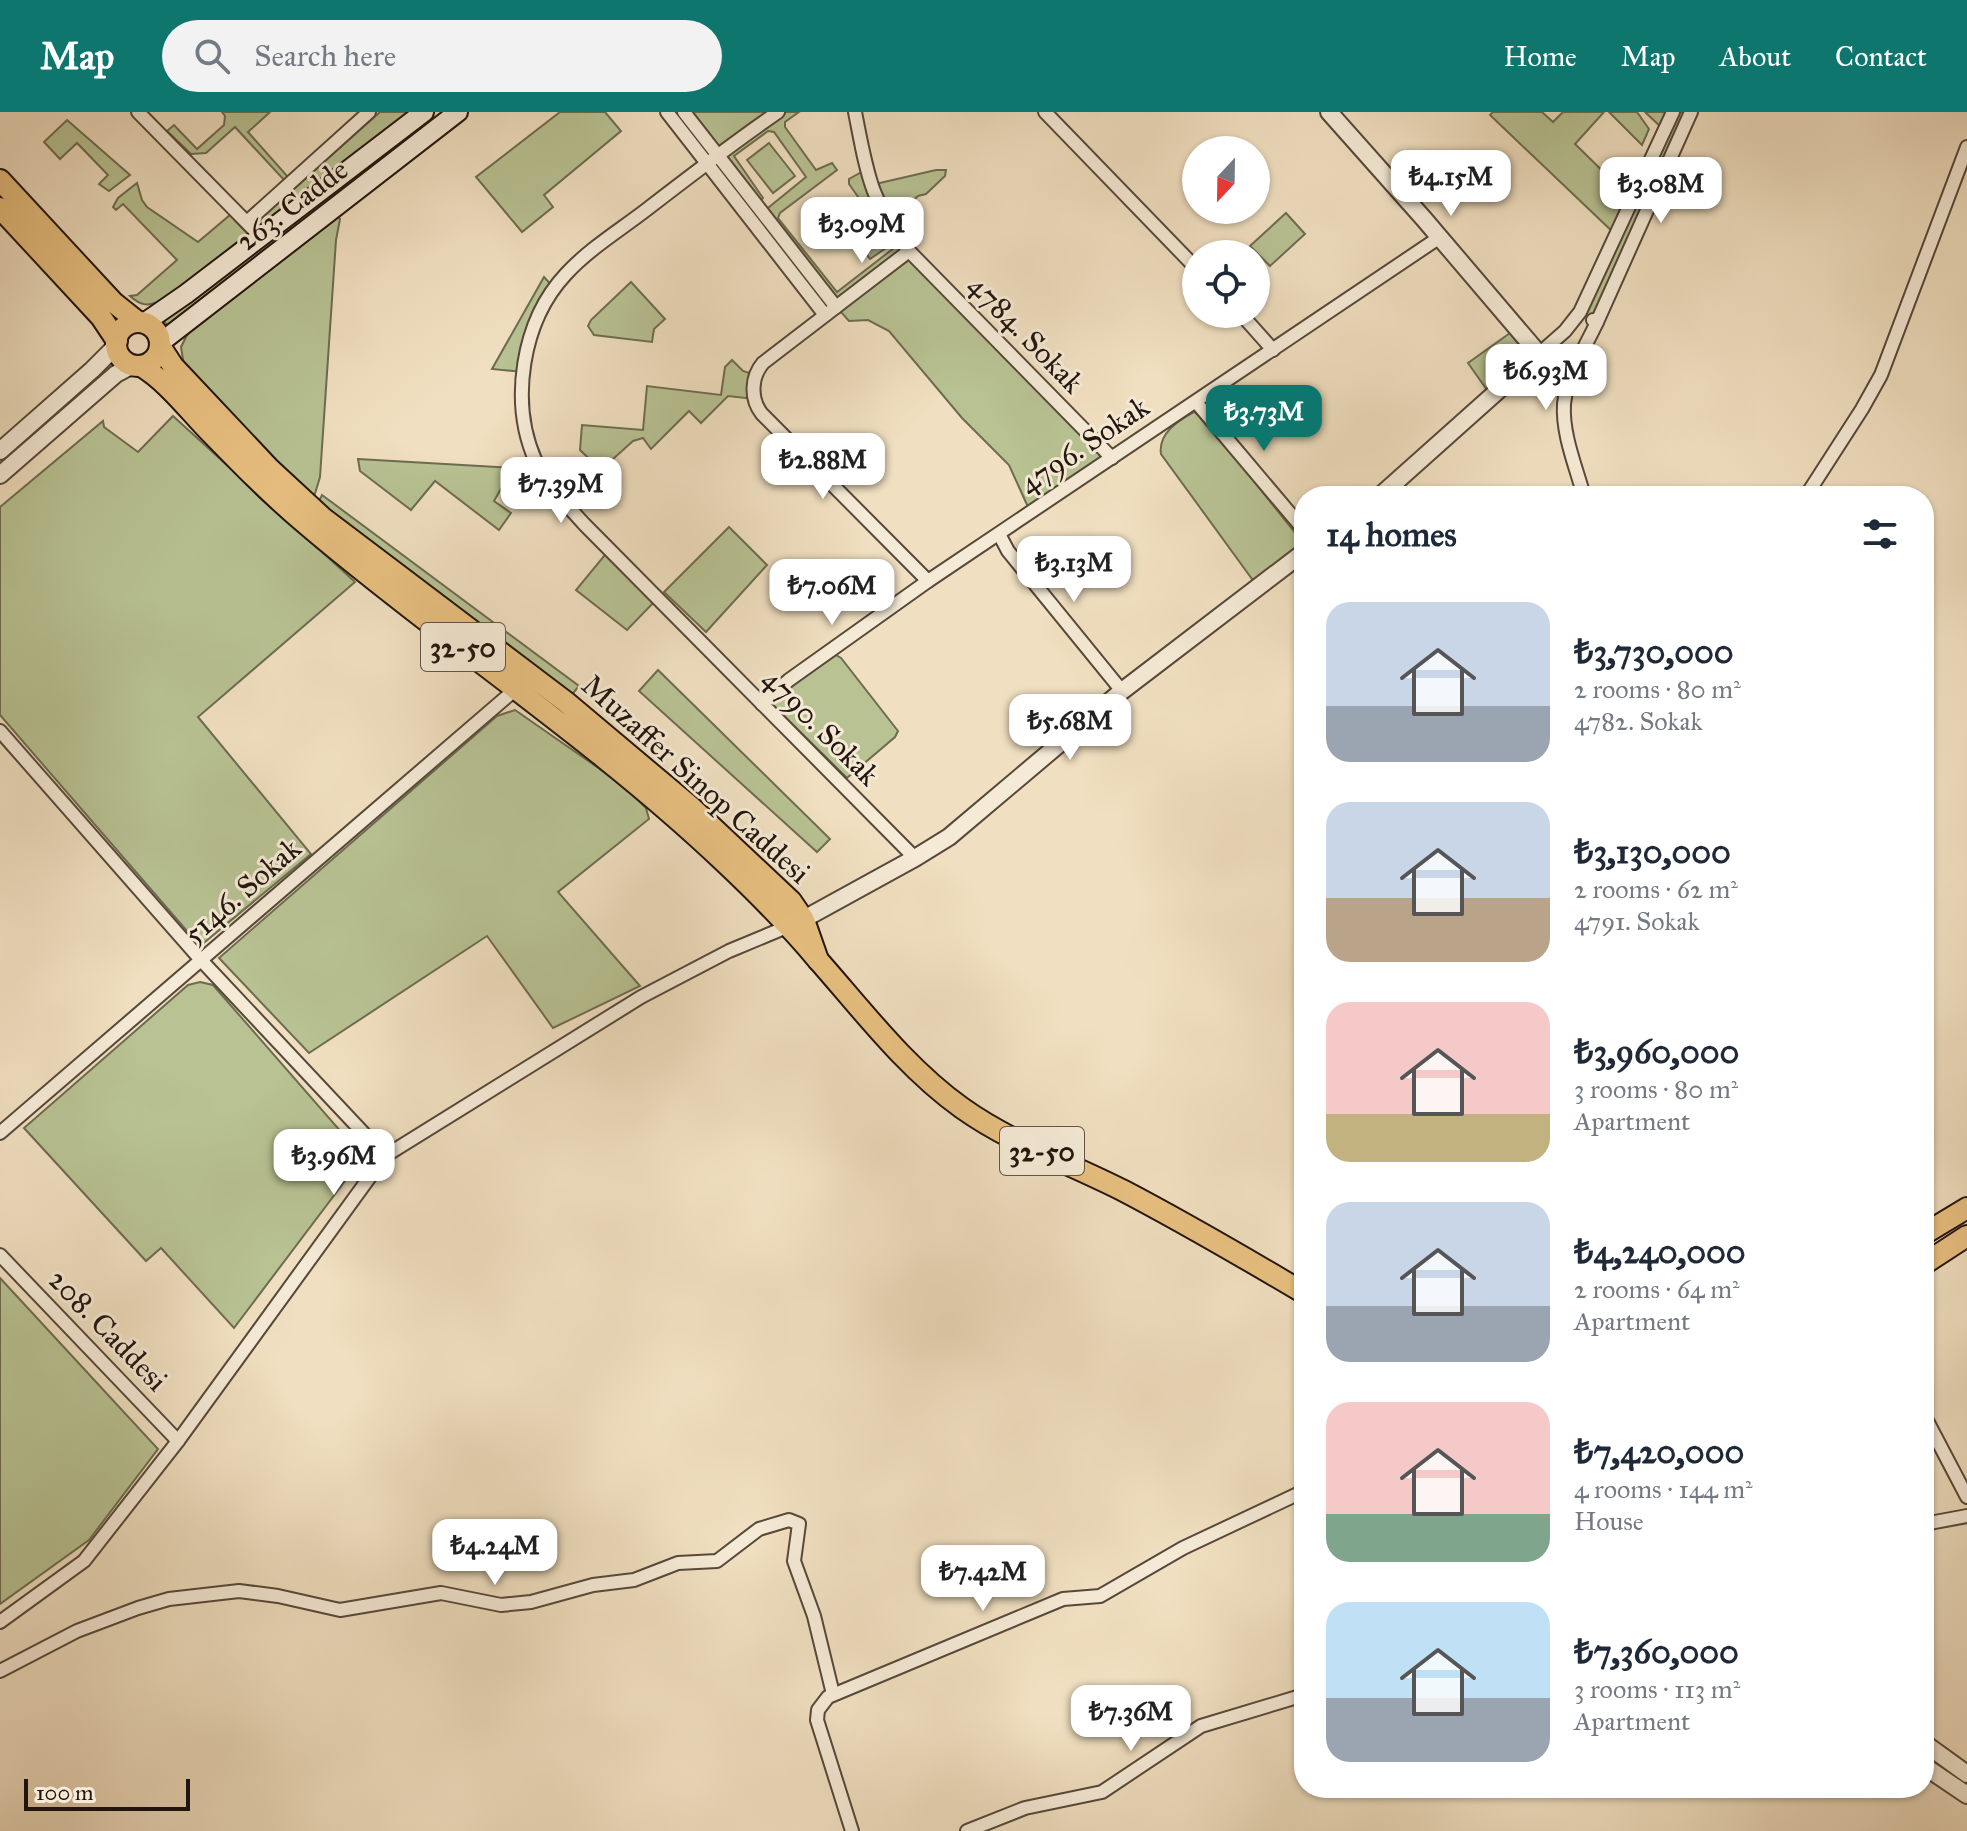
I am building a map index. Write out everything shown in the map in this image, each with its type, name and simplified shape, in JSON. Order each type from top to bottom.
[{"type":"main road","name":"263. Cadde","points":[[141,322],[186,294],[424,112]]},
{"type":"main road","name":"263. Cadde","points":[[160,344],[458,112]]},
{"type":"main road","points":[[0,180],[113,302],[153,327],[160,344],[154,359],[137,365],[121,357],[117,343],[101,317],[0,208]]},
{"type":"main road","points":[[117,343],[126,325],[141,322]]},
{"type":"main road","name":"Muzaffer Sinop Caddesi","points":[[160,344],[173,366],[300,497],[367,552],[566,702],[653,774],[791,901],[797,923],[818,960],[912,1065],[963,1108],[1001,1131],[1150,1205],[1294,1287]]},
{"type":"main road","name":"Muzaffer Sinop Caddesi","points":[[137,365],[162,381],[246,470],[306,524],[660,803],[797,923]]},
{"type":"main road","points":[[1934,1228],[1967,1208]]},
{"type":"main road","points":[[1934,1257],[1967,1236]]},
{"type":"street","points":[[138,112],[261,237]]},
{"type":"street","points":[[247,222],[369,112]]},
{"type":"street","points":[[667,112],[712,159],[836,307]]},
{"type":"street","points":[[684,112],[712,159],[825,315]]},
{"type":"street","name":"4790. Sokak","points":[[778,112],[582,259],[558,283],[539,312],[532,331],[524,372],[523,403],[532,452],[540,470],[557,492],[626,568],[915,858]]},
{"type":"street","name":"4784. Sokak","points":[[855,112],[876,202],[885,219],[909,251],[1112,458]]},
{"type":"street","points":[[1045,112],[1182,254]]},
{"type":"street","points":[[1329,112],[1539,354]]},
{"type":"street","points":[[1391,486],[1565,331],[1580,312],[1673,112]]},
{"type":"street","points":[[1581,486],[1568,438],[1564,402],[1573,371],[1691,112]]},
{"type":"street","points":[[1812,486],[1881,375],[1967,147]]},
{"type":"street","name":"4796. Sokak","points":[[762,704],[789,680],[928,581],[1440,237]]},
{"type":"street","points":[[909,251],[759,367],[754,381],[754,399],[762,414],[928,581]]},
{"type":"street","points":[[1580,312],[1597,322]]},
{"type":"street","points":[[1253,328],[1273,350]]},
{"type":"street","points":[[0,451],[92,370],[117,343]]},
{"type":"street","points":[[0,475],[116,374],[137,365]]},
{"type":"street","points":[[1196,402],[1294,518]]},
{"type":"street","points":[[999,534],[1008,551],[1122,691]]},
{"type":"street","points":[[0,1622],[84,1561],[178,1441],[385,1156],[672,979],[797,923],[915,858],[960,828],[1122,691],[1294,560]]},
{"type":"street","name":"5146. Sokak","points":[[0,1133],[517,688]]},
{"type":"street","points":[[0,731],[201,960],[385,1156]]},
{"type":"street","name":"208. Caddesi","points":[[0,1255],[178,1441]]},
{"type":"street","points":[[1934,1434],[1967,1497]]},
{"type":"street","points":[[852,1831],[817,1720],[818,1710],[833,1694],[1063,1599],[1100,1596],[1183,1548],[1294,1496]]},
{"type":"street","points":[[1934,1522],[1967,1516]]},
{"type":"street","points":[[0,1671],[77,1631],[169,1599],[239,1591],[340,1610],[441,1593],[458,1594],[488,1604],[519,1604],[593,1585],[634,1580],[678,1563],[717,1561],[730,1555],[759,1529],[789,1520],[799,1524],[794,1561],[814,1616],[833,1694]]},
{"type":"street","points":[[967,1831],[1025,1808],[1102,1792],[1201,1726],[1294,1698]]},
{"type":"street","points":[[1934,1750],[1967,1774]]},
{"type":"street","points":[[1934,1773],[1967,1795]]},
{"type":"green space","points":[[222,112],[270,112],[248,132],[288,177],[284,180],[235,127],[206,153],[191,154],[167,131],[174,125],[197,149],[224,125]]},
{"type":"green space","points":[[380,112],[414,112],[261,228],[257,225],[259,219]]},
{"type":"green space","points":[[560,112],[605,112],[621,131],[544,195],[553,207],[522,232],[476,177]]},
{"type":"green space","points":[[684,112],[799,112],[785,122],[785,127],[816,170],[832,163],[837,170],[780,213],[778,218],[837,292],[894,248],[849,184],[849,179],[867,169],[871,185],[936,170],[946,170],[945,176],[889,223],[909,251],[836,307],[763,212],[806,177],[774,132],[768,131],[734,156],[763,198],[757,205]]},
{"type":"green space","points":[[1493,112],[1542,112],[1553,122],[1563,112],[1604,112],[1575,144],[1633,197],[1664,130],[1645,112],[1691,112],[1597,322],[1580,312],[1616,235],[1490,115]]},
{"type":"green space","points":[[1609,112],[1637,112],[1649,129],[1642,145]]},
{"type":"green space","points":[[67,120],[130,175],[109,191],[99,184],[108,175],[77,143],[60,159],[44,142]]},
{"type":"green space","points":[[769,143],[795,176],[773,193],[747,160]]},
{"type":"green space","points":[[345,181],[349,187],[170,328],[161,318]]},
{"type":"green space","points":[[137,183],[147,207],[198,242],[230,215],[248,237],[162,300],[153,304],[138,302],[130,296],[137,295],[177,260],[123,204],[116,210],[113,207],[118,198]]},
{"type":"green space","points":[[859,211],[886,248],[870,259],[843,223]]},
{"type":"green space","points":[[1286,213],[1305,234],[1270,266],[1270,240],[1257,240]]},
{"type":"green space","points":[[336,214],[340,219],[320,477],[313,500],[184,366],[181,347],[190,329]]},
{"type":"green space","points":[[909,260],[1099,453],[1101,459],[1028,507],[1009,465],[962,418],[889,331],[868,320],[849,321],[840,311]]},
{"type":"green space","points":[[544,277],[554,288],[524,372],[492,369]]},
{"type":"green space","points":[[631,282],[665,319],[654,329],[652,342],[594,335],[588,326],[591,320]]},
{"type":"green space","points":[[1517,328],[1539,354],[1492,397],[1468,363]]},
{"type":"green space","points":[[732,360],[743,371],[755,375],[754,399],[728,396],[701,423],[689,411],[651,449],[643,438],[633,441],[601,470],[580,450],[582,425],[643,430],[647,386],[721,395],[725,367]]},
{"type":"green space","points":[[1194,412],[1204,419],[1294,531],[1294,550],[1257,579],[1252,579],[1161,454],[1166,434]]},
{"type":"green space","points":[[173,416],[355,582],[198,717],[311,854],[200,946],[0,715],[0,507],[103,421],[104,427],[138,452]]},
{"type":"green space","points":[[358,459],[513,468],[494,501],[511,513],[499,530],[435,481],[411,510],[360,471]]},
{"type":"green space","points":[[322,495],[579,686],[566,702],[315,510]]},
{"type":"green space","points":[[729,527],[767,565],[706,632],[664,592]]},
{"type":"green space","points":[[609,550],[657,599],[627,630],[576,590]]},
{"type":"green space","points":[[836,655],[898,731],[847,778],[773,705],[783,692]]},
{"type":"green space","points":[[658,670],[830,839],[817,852],[639,691]]},
{"type":"green space","points":[[515,710],[623,785],[646,808],[649,819],[558,892],[640,986],[553,1028],[487,936],[309,1053],[219,958],[497,716]]},
{"type":"green space","points":[[200,982],[213,985],[363,1157],[234,1328],[161,1248],[146,1261],[24,1128],[188,985]]},
{"type":"green space","points":[[0,1278],[158,1449],[89,1540],[0,1604]]}]
